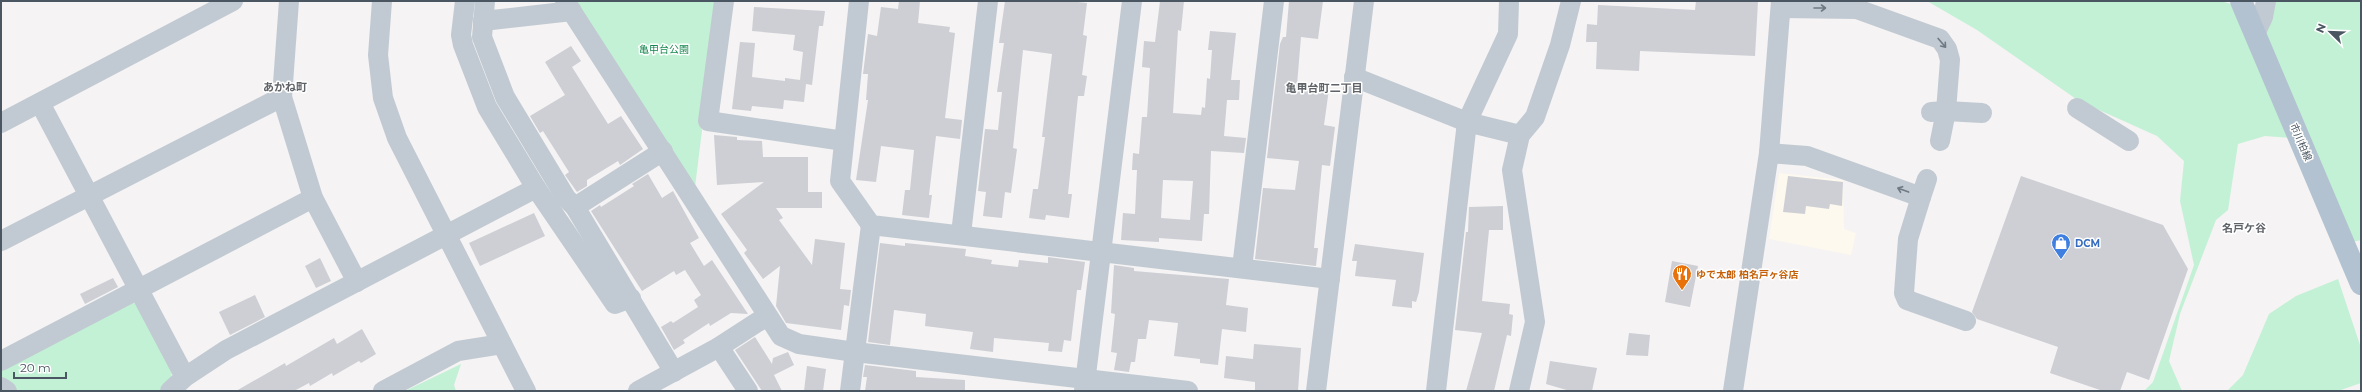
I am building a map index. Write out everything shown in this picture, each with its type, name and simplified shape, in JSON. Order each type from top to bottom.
[{"type":"main road","name":"市川柏線","points":[[2241,1],[2361,284]]},
{"type":"street","points":[[1,123],[233,1]]},
{"type":"street","points":[[289,1],[282,97],[313,198],[356,282]]},
{"type":"street","points":[[382,1],[378,55],[383,98],[397,138],[526,391]]},
{"type":"street","points":[[465,1],[461,35],[463,45],[487,107],[536,188],[615,304],[631,298]]},
{"type":"street","points":[[485,1],[482,36],[505,97],[566,198],[575,207],[631,298],[674,372]]},
{"type":"street","points":[[724,1],[708,121],[844,141]]},
{"type":"street","points":[[850,391],[871,224],[840,181],[859,1]]},
{"type":"street","points":[[961,234],[988,1]]},
{"type":"street","points":[[1085,385],[1132,1]]},
{"type":"street","points":[[1242,268],[1274,1]]},
{"type":"street","points":[[1316,391],[1364,1]]},
{"type":"street","points":[[1436,391],[1467,122],[1508,34],[1509,1]]},
{"type":"street","points":[[1519,391],[1535,322],[1512,170],[1520,135],[1535,117],[1560,45],[1572,1]]},
{"type":"street","points":[[2255,34],[2263,16],[2266,1]]},
{"type":"street","points":[[1733,391],[1769,153],[1781,5],[1857,9],[1940,38],[1947,48],[1950,60],[1938,112],[1940,141]]},
{"type":"street","points":[[483,21],[569,6],[781,336],[799,344],[1085,385],[1188,391]]},
{"type":"street","points":[[1354,76],[1467,122],[1520,135]]},
{"type":"street","points":[[1,241],[88,195],[282,97]]},
{"type":"street","points":[[40,103],[185,377]]},
{"type":"street","points":[[2077,108],[2129,141]]},
{"type":"street","points":[[1938,112],[1982,113]]},
{"type":"street","points":[[575,207],[663,151]]},
{"type":"street","points":[[1769,153],[1807,156],[1924,188],[1908,239],[1904,294],[1907,300],[1966,321]]},
{"type":"street","points":[[170,391],[185,377],[226,350],[536,188]]},
{"type":"street","points":[[1,361],[138,288],[313,198]]},
{"type":"street","points":[[871,224],[1330,279]]},
{"type":"street","points":[[638,391],[719,347],[767,316]]},
{"type":"street","points":[[383,391],[458,351],[502,344]]},
{"type":"street","points":[[719,347],[748,391]]},
{"type":"street","points":[[1,387],[7,391]]},
{"type":"shaded area","points":[[1779,173],[1843,180],[1844,229],[1856,233],[1851,255],[1769,239]]},
{"type":"green space","name":"亀甲台公園","points":[[576,1],[718,1],[695,187]]},
{"type":"green space","points":[[1927,1],[2221,1],[2261,13],[2270,1],[2361,1],[2361,240],[2344,244],[2305,139],[2265,136],[2238,144],[2228,210],[2216,220],[2180,314],[2169,361],[2182,391],[2144,391],[2153,382],[2194,265],[2180,201],[2184,161],[2157,136],[2079,101],[1977,30]]},
{"type":"green space","points":[[2338,279],[2361,348],[2361,383],[2338,391],[2227,391],[2243,375],[2269,314],[2296,296]]},
{"type":"green space","points":[[130,302],[137,304],[172,373],[170,380],[160,391],[19,391],[1,378],[1,369]]},
{"type":"green space","points":[[461,364],[454,385],[456,391],[405,391]]},
{"type":"building","points":[[899,1],[920,1],[918,23],[950,27],[949,32],[955,33],[945,118],[962,120],[960,139],[936,136],[929,195],[932,195],[929,218],[902,215],[905,190],[910,190],[914,150],[881,146],[876,182],[856,180],[868,100],[866,100],[868,74],[863,74],[868,34],[877,36],[881,7],[898,9]]},
{"type":"building","points":[[1005,1],[1068,1],[1087,3],[1083,35],[1087,36],[1082,75],[1087,76],[1084,96],[1078,96],[1068,194],[1072,194],[1069,218],[1046,215],[1045,220],[1029,218],[1033,189],[1038,189],[1045,137],[1042,137],[1052,54],[1023,50],[1013,148],[1017,149],[1011,193],[1005,192],[1002,218],[983,216],[986,192],[978,191],[985,129],[998,130],[1002,92],[997,92],[1004,43],[999,43]]},
{"type":"building","points":[[1160,1],[1184,1],[1181,31],[1178,30],[1173,113],[1201,115],[1202,107],[1205,108],[1207,78],[1210,79],[1212,50],[1208,50],[1210,31],[1236,33],[1231,80],[1240,80],[1239,100],[1227,100],[1224,136],[1246,138],[1244,153],[1211,151],[1209,214],[1204,214],[1202,241],[1159,238],[1159,242],[1121,240],[1123,213],[1135,214],[1137,170],[1132,170],[1133,153],[1139,154],[1142,117],[1147,117],[1150,68],[1142,67],[1144,41],[1155,42]],"holes":[[[1163,180],[1193,181],[1190,220],[1161,218]]]},
{"type":"building","points":[[1289,1],[1323,1],[1318,39],[1301,37],[1297,85],[1329,89],[1324,125],[1335,127],[1330,166],[1322,165],[1314,248],[1318,248],[1316,266],[1255,259],[1263,188],[1295,190],[1299,161],[1267,158],[1280,44],[1283,37],[1286,37]]},
{"type":"building","points":[[1696,1],[1758,1],[1755,56],[1640,51],[1639,71],[1596,69],[1597,42],[1586,42],[1587,24],[1597,25],[1598,5],[1695,10]]},
{"type":"building","points":[[754,7],[825,11],[823,26],[819,26],[812,85],[806,84],[804,102],[784,100],[783,109],[752,106],[751,111],[732,109],[740,42],[755,43],[752,77],[785,81],[785,78],[800,80],[803,52],[793,50],[795,35],[752,31]]},
{"type":"building","points":[[571,46],[581,61],[572,67],[608,124],[621,116],[643,149],[620,165],[618,161],[587,180],[587,186],[577,192],[565,175],[569,172],[543,131],[540,133],[530,116],[565,95],[545,62]]},
{"type":"building","points":[[714,135],[737,137],[737,140],[762,141],[763,157],[808,157],[808,192],[822,192],[822,208],[776,208],[783,218],[779,220],[812,265],[815,239],[845,243],[840,289],[851,290],[849,306],[844,305],[841,330],[786,323],[776,306],[780,266],[763,279],[744,253],[747,250],[721,214],[764,182],[717,185]]},
{"type":"building","points":[[648,174],[662,198],[673,191],[699,238],[690,243],[704,266],[712,260],[748,314],[731,313],[710,326],[709,323],[683,340],[685,343],[674,350],[661,327],[671,321],[673,323],[698,307],[694,300],[701,295],[685,270],[676,275],[674,271],[642,291],[591,211],[600,205],[601,207],[634,186],[632,184]]},
{"type":"building","points":[[1788,176],[1843,182],[1842,206],[1830,204],[1829,209],[1806,206],[1805,214],[1783,212]]},
{"type":"building","points":[[2021,176],[2163,225],[2188,269],[2149,380],[2127,372],[2120,391],[2103,391],[2050,373],[2058,347],[1977,319],[1972,312]]},
{"type":"building","points":[[1503,206],[1503,230],[1489,230],[1482,301],[1510,304],[1509,314],[1513,315],[1511,336],[1507,335],[1494,391],[1466,391],[1482,333],[1455,330],[1466,232],[1468,232],[1469,207]]},
{"type":"building","points":[[534,213],[545,236],[480,266],[469,243]]},
{"type":"building","points":[[880,243],[905,246],[905,243],[966,249],[965,256],[992,260],[991,264],[1018,267],[1019,260],[1048,263],[1048,257],[1085,262],[1081,290],[1077,290],[1071,341],[1064,340],[1062,352],[1048,351],[1049,343],[994,338],[993,352],[970,349],[973,332],[925,326],[926,314],[894,310],[890,345],[868,342]]},
{"type":"building","points":[[1355,244],[1424,253],[1419,292],[1416,302],[1412,301],[1412,308],[1392,306],[1396,280],[1355,276],[1357,261],[1352,261]]},
{"type":"building","points":[[320,258],[331,281],[316,288],[305,266]]},
{"type":"building","points":[[1672,261],[1698,266],[1690,307],[1665,302]]},
{"type":"building","points":[[1114,265],[1134,268],[1134,271],[1229,279],[1226,305],[1248,308],[1246,332],[1222,329],[1218,365],[1200,363],[1200,359],[1174,356],[1178,323],[1149,320],[1146,339],[1138,339],[1135,362],[1131,362],[1129,372],[1114,370],[1117,353],[1111,352],[1115,314],[1111,313]]},
{"type":"building","points":[[113,278],[118,287],[85,304],[80,294]]},
{"type":"building","points":[[255,295],[265,317],[230,335],[219,312]]},
{"type":"building","points":[[362,329],[376,354],[361,363],[359,361],[333,376],[332,373],[310,386],[309,383],[294,391],[236,391],[285,363],[286,366],[334,338],[337,344]]},
{"type":"building","points":[[1629,333],[1650,335],[1648,356],[1626,355]]},
{"type":"building","points":[[755,337],[772,364],[773,358],[788,352],[794,365],[774,375],[782,391],[762,391],[735,350]]},
{"type":"building","points":[[1254,344],[1301,348],[1298,391],[1255,390],[1255,382],[1224,378],[1226,356],[1253,359]]},
{"type":"building","points":[[1550,361],[1597,368],[1592,391],[1570,391],[1546,384]]},
{"type":"building","points":[[865,365],[916,371],[916,377],[965,380],[965,391],[865,391],[867,377],[863,377]]},
{"type":"building","points":[[807,366],[826,369],[823,391],[804,391]]},
{"type":"place","name":"DCM","points":[[2061,260]]},
{"type":"place","name":"ゆで太郎 柏名戸ヶ谷店","points":[[1682,291]]},
{"type":"district","name":"あかね町","points":[[285,87]]},
{"type":"district","name":"亀甲台町二丁目","points":[[1324,88]]},
{"type":"district","name":"名戸ケ谷","points":[[2244,228]]}]
